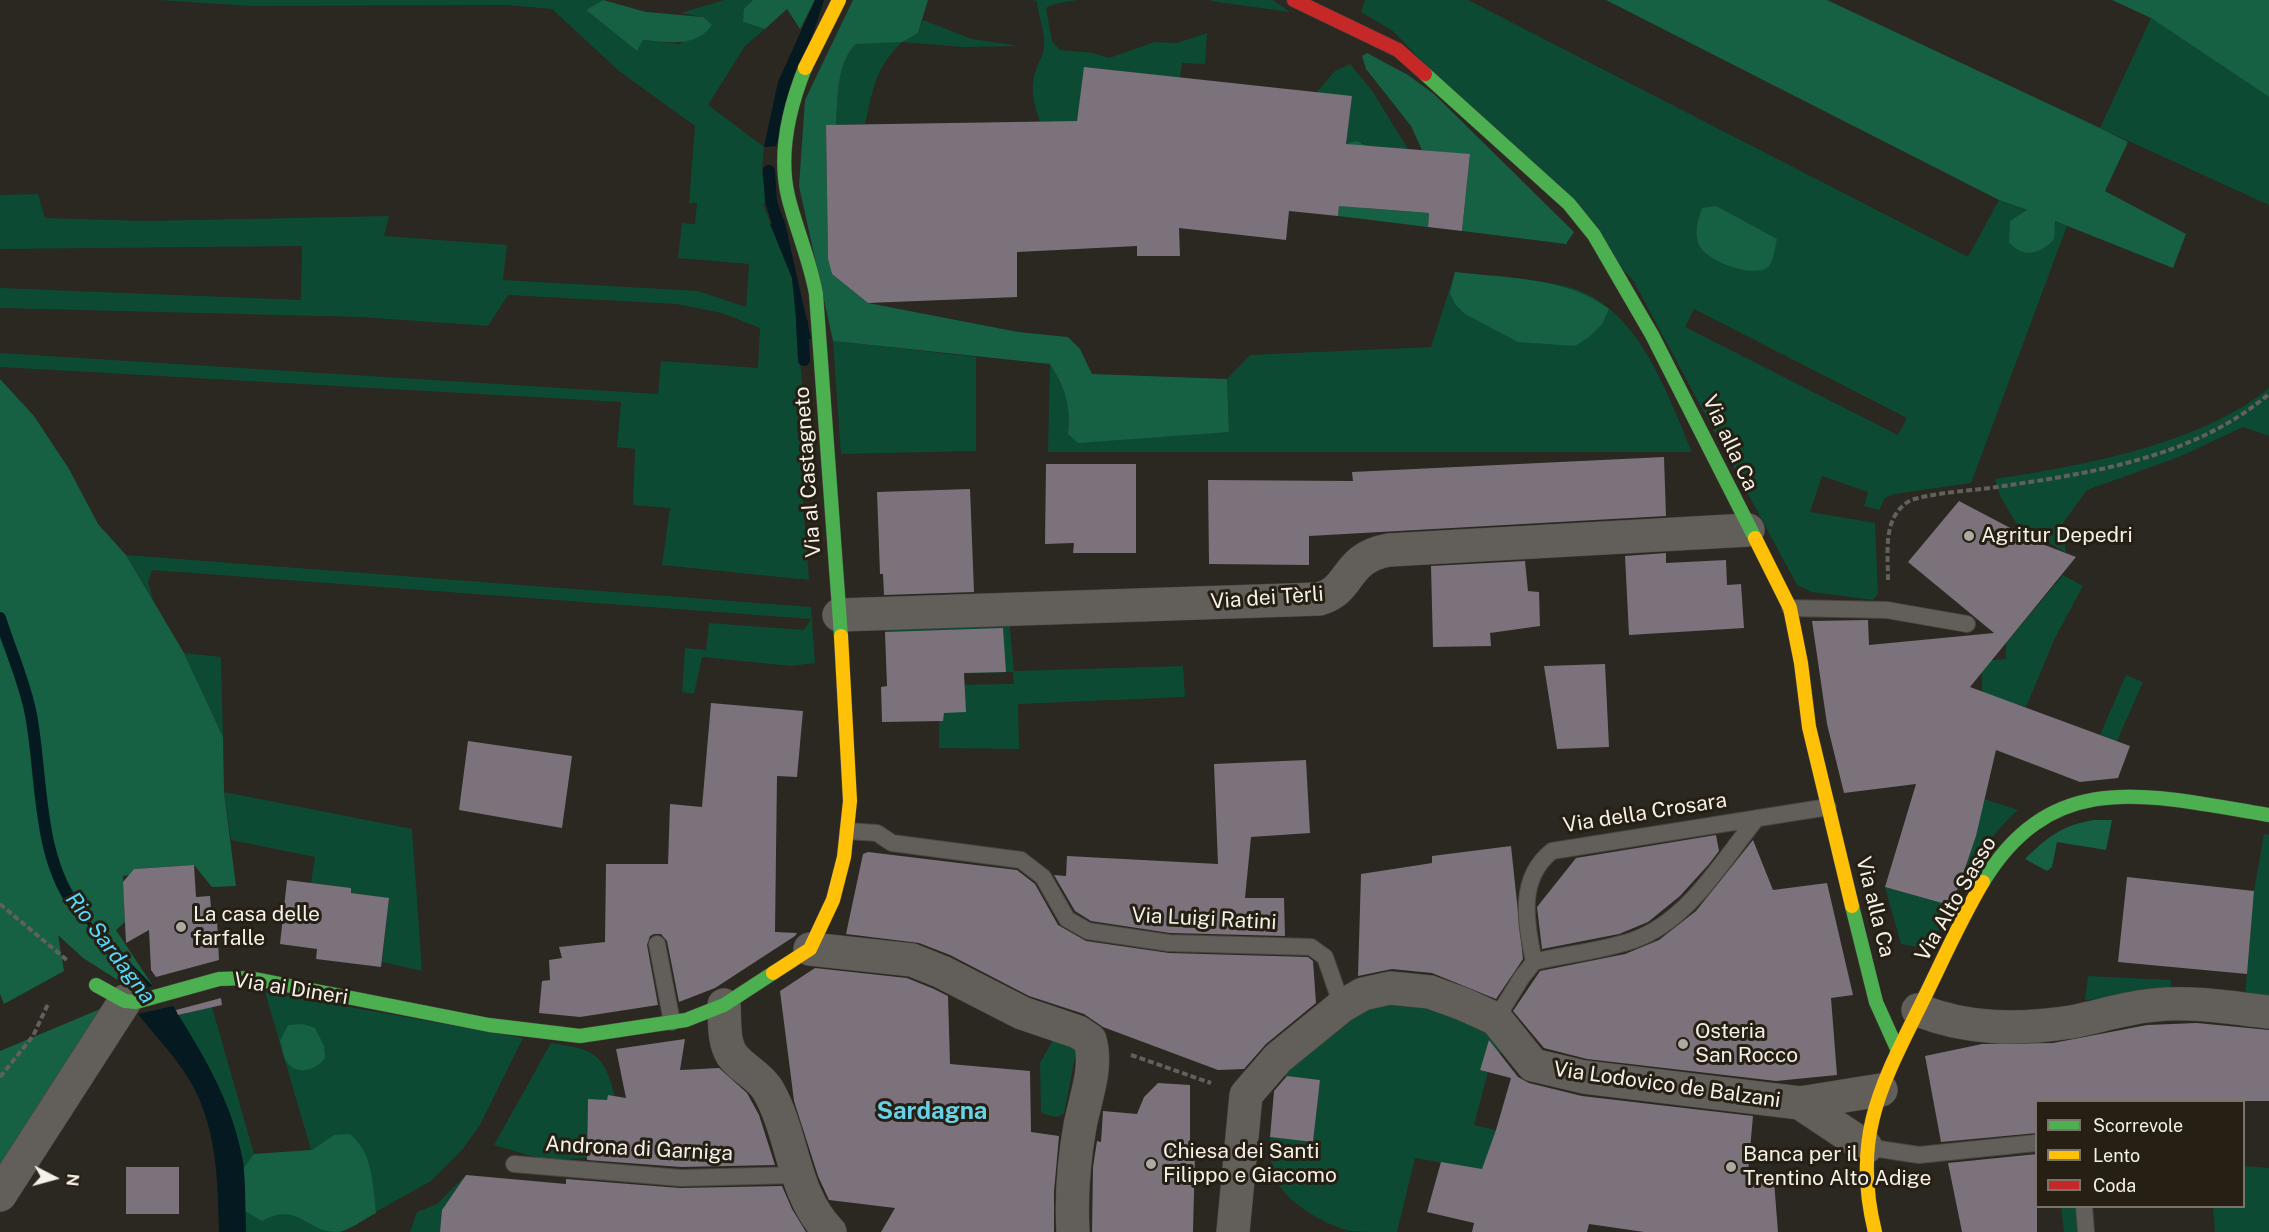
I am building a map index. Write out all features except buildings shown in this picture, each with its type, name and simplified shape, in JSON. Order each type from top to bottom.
[{"type":"street","name":"Via al Castagneto","points":[[810,949],[833,900],[848,831],[850,801],[815,285],[790,202],[784,162],[786,142],[800,80],[839,0]]},
{"type":"street","name":"Via alla Ca","points":[[1294,0],[1398,50],[1569,204],[1594,235],[1658,345],[1690,406],[1748,530],[1790,608],[1809,727],[1828,807],[1876,1002],[1898,1051]]},
{"type":"street","name":"Via dei Tèrli","points":[[839,615],[1319,599],[1332,596],[1356,563],[1371,553],[1389,550],[1748,530]]},
{"type":"street","name":"Via Alto Sasso","points":[[1875,1232],[1866,1199],[1866,1148],[1872,1114],[1918,1010],[1993,868],[2016,838],[2049,813],[2073,802],[2131,798],[2269,815]]},
{"type":"street","points":[[810,949],[912,960],[942,972],[1022,1013],[1078,1032],[1090,1040],[1093,1055],[1080,1128],[1072,1216],[1073,1232]]},
{"type":"street","name":"Via ai Dineri","points":[[130,1002],[163,996],[219,979],[250,978],[489,1025],[580,1036],[672,1022],[724,1005],[810,949]]},
{"type":"street","points":[[0,1196],[130,1002],[96,985]]},
{"type":"street","name":"Via Lodovico de Balzani","points":[[1256,1083],[1342,1006],[1363,994],[1390,988],[1410,988],[1463,1004],[1496,1019],[1533,1065],[1584,1077],[1800,1103],[1881,1090]]},
{"type":"street","points":[[1918,1010],[1937,1017],[1985,1028],[2070,1022],[2154,1005],[2191,1004],[2269,1012]]},
{"type":"street","points":[[724,1005],[726,1036],[733,1055],[753,1072],[768,1090],[797,1176],[819,1221],[830,1232]]},
{"type":"street","points":[[1242,1231],[1256,1083]]},
{"type":"street","name":"Via Lodovico de Balzani","points":[[1800,1103],[1866,1148]]},
{"type":"lane","points":[[1790,608],[1887,610],[1967,624]]},
{"type":"lane","name":"Via della Crosara","points":[[1757,818],[1688,904],[1670,921],[1633,940],[1534,962],[1527,895],[1530,877],[1539,861],[1552,851],[1757,818],[1828,807]]},
{"type":"lane","name":"Via Luigi Ratini","points":[[848,831],[877,833],[892,843],[1022,860],[1043,877],[1067,919],[1088,931],[1169,943],[1311,947],[1325,957],[1342,1006]]},
{"type":"lane","points":[[657,944],[672,1022]]},
{"type":"lane","points":[[1496,1019],[1534,962]]},
{"type":"lane","points":[[1866,1148],[1919,1155],[2035,1143]]},
{"type":"lane","name":"Androna di Garniga","points":[[514,1164],[681,1178],[797,1176]]},
{"type":"lane","points":[[2084,1208],[2086,1232]]},
{"type":"path","points":[[1887,610],[1889,534],[1895,513],[1903,505],[1918,498],[2111,468],[2151,457],[2232,420],[2269,394]]},
{"type":"path","points":[[0,904],[96,985]]},
{"type":"path","points":[[0,1077],[33,1036],[49,1002]]},
{"type":"path","points":[[1090,1040],[1256,1083]]},
{"type":"green space","points":[[158,0],[603,0],[586,10],[637,51],[642,40],[680,44],[703,17],[681,13],[724,0],[753,0],[745,9],[743,22],[765,29],[745,46],[708,105],[764,147],[762,170],[766,203],[763,204],[792,278],[811,489],[802,489],[809,580],[662,565],[670,508],[633,505],[635,449],[617,447],[621,402],[0,367],[0,353],[658,394],[661,361],[758,368],[760,328],[722,313],[676,304],[508,295],[488,326],[361,317],[0,308],[0,288],[301,300],[302,246],[0,249],[0,195],[38,194],[45,218],[146,221],[389,216],[384,236],[507,245],[503,280],[698,291],[746,307],[749,264],[678,258],[682,223],[695,224],[697,203],[689,203],[695,126],[619,71],[552,9],[507,5],[251,6]]},
{"type":"green space","points":[[603,0],[646,12],[703,17],[712,25],[698,37],[681,42],[643,40],[637,51],[586,10]]},
{"type":"green space","points":[[753,0],[815,0],[800,29],[787,9],[765,29],[743,22],[744,9]]},
{"type":"green space","points":[[853,0],[928,0],[918,33],[902,42],[856,44],[849,52],[841,71],[836,125],[826,126],[828,258],[832,274],[868,303],[1018,332],[1068,337],[1080,349],[1092,374],[1227,379],[1229,432],[1078,443],[1068,434],[1069,414],[1066,397],[1050,364],[833,341],[799,186],[805,100]]},
{"type":"green space","points":[[1032,0],[1077,0],[1054,4],[1046,8],[1052,41],[1060,50],[1093,53],[1109,58],[1155,42],[1177,43],[1207,33],[1205,64],[1182,63],[1180,78],[1085,67],[1077,121],[1040,121],[1034,102],[1033,83],[1043,51],[1044,39],[1037,2]]},
{"type":"green space","points":[[1273,0],[1290,12],[1210,1]]},
{"type":"green space","points":[[1365,0],[1468,0],[1968,257],[1999,200],[2067,226],[1971,483],[1895,494],[1885,498],[1879,510],[1864,506],[1868,492],[1822,476],[1810,512],[1875,523],[1878,594],[1873,600],[1812,592],[1797,585],[1633,280],[1393,31],[1361,12]],"holes":[[[1694,309],[1907,418],[1898,435],[1685,327]]]},
{"type":"green space","points":[[1606,0],[1827,0],[2100,128],[2128,142],[2105,191],[2186,234],[2173,268],[2055,221],[2054,239],[2049,244],[2038,251],[2020,251],[2009,242],[2010,221],[2027,210],[1999,200]]},
{"type":"green space","points":[[2112,0],[2269,0],[2269,97],[2151,18]]},
{"type":"green space","points":[[2151,18],[2269,97],[2269,205],[2100,128]]},
{"type":"green space","points":[[923,20],[972,39],[1020,46],[963,47],[902,42],[880,70],[865,124],[836,125],[841,71],[849,52],[856,44],[918,33]]},
{"type":"green space","points":[[1367,53],[1408,75],[1434,94],[1574,232],[1566,244],[1462,231],[1470,155],[1422,150],[1411,126],[1366,69],[1362,56]]},
{"type":"green space","points":[[1350,64],[1373,92],[1408,149],[1368,146],[1363,143],[1346,144],[1352,96],[1316,93],[1335,71]]},
{"type":"green space","points":[[1356,141],[1368,146],[1363,208],[1429,213],[1428,227],[1338,216],[1346,144]]},
{"type":"green space","points":[[1716,206],[1777,239],[1769,266],[1762,270],[1743,270],[1731,267],[1703,251],[1697,236],[1699,217],[1702,208]]},
{"type":"green space","points":[[1455,272],[1565,286],[1590,296],[1612,311],[1630,330],[1660,377],[1692,452],[1048,452],[1050,364],[1066,397],[1069,414],[1068,434],[1229,432],[1227,379],[1250,355],[1431,347]]},
{"type":"green space","points":[[1455,272],[1555,285],[1592,298],[1609,309],[1602,324],[1589,337],[1575,346],[1518,342],[1465,314],[1455,304],[1450,293]]},
{"type":"green space","points":[[833,341],[976,357],[976,451],[841,454]]},
{"type":"green space","points":[[0,379],[34,416],[69,469],[98,524],[126,555],[184,653],[223,737],[224,792],[236,886],[212,887],[194,865],[134,869],[129,875],[123,876],[125,922],[116,930],[153,986],[135,991],[83,958],[58,935],[64,971],[4,1004],[0,994]]},
{"type":"green space","points":[[2269,388],[2269,436],[2243,427],[2179,457],[2087,490],[2063,523],[2066,553],[2016,523],[2000,496],[1995,479],[2064,467],[2139,450],[2210,424]]},
{"type":"green space","points":[[126,555],[811,607],[815,663],[791,666],[702,657],[694,694],[682,692],[685,648],[706,650],[709,623],[804,630],[811,619],[152,570],[148,582],[153,600]]},
{"type":"green space","points":[[2063,575],[2083,586],[2055,638],[2026,707],[2008,701],[2002,716],[1983,702],[1981,661],[2006,659],[2006,643]]},
{"type":"green space","points":[[1009,620],[1014,671],[1183,666],[1185,697],[1018,704],[1019,749],[939,748],[939,721],[943,720],[943,685],[1014,684],[1013,672],[887,676],[885,624]]},
{"type":"green space","points":[[184,653],[221,657],[223,737]]},
{"type":"green space","points":[[2126,675],[2143,682],[2117,741],[2100,735]]},
{"type":"green space","points":[[224,792],[412,829],[422,971],[382,962],[389,899],[351,893],[351,888],[311,883],[315,857],[231,840]]},
{"type":"green space","points":[[1984,799],[2018,810],[1990,840],[1954,900],[1976,836]]},
{"type":"green space","points":[[2094,820],[2112,820],[2106,850],[2057,842],[2052,867],[2047,871],[2025,859],[2056,833],[2073,825]]},
{"type":"green space","points":[[2264,834],[2269,835],[2269,999],[2245,996],[2254,891]]},
{"type":"green space","points":[[1885,887],[1951,906],[1928,949],[1901,944]]},
{"type":"green space","points":[[2088,976],[2171,980],[2171,993],[2085,1000]]},
{"type":"green space","points":[[265,992],[523,1038],[480,1125],[462,1150],[431,1181],[340,1232],[246,1232],[243,1163],[233,1123],[218,1086],[178,1015],[212,1007],[254,1154],[311,1150]]},
{"type":"green space","points":[[1414,1002],[1484,1029],[1509,1055],[1486,1050],[1480,1069],[1488,1072],[1474,1125],[1496,1130],[1485,1170],[1415,1158],[1397,1232],[1350,1231],[1307,1212],[1288,1196],[1275,1178],[1271,1163],[1270,1137],[1313,1142],[1320,1080],[1278,1075],[1368,1006]]},
{"type":"green space","points":[[105,1007],[0,1170],[0,1051]]},
{"type":"green space","points":[[303,1024],[315,1028],[324,1046],[325,1058],[311,1069],[300,1070],[290,1066],[286,1061],[280,1041],[288,1025]]},
{"type":"green space","points":[[1054,1038],[1072,1043],[1076,1052],[1064,1114],[1056,1117],[1041,1113],[1040,1063]]},
{"type":"green space","points":[[551,1043],[578,1048],[595,1056],[601,1062],[611,1081],[615,1096],[608,1095],[607,1100],[588,1099],[587,1158],[545,1160],[494,1145]]},
{"type":"green space","points":[[350,1134],[358,1142],[368,1160],[376,1213],[337,1232],[326,1231],[294,1216],[285,1214],[262,1221],[245,1211],[243,1169],[254,1154],[312,1150],[334,1135]]},
{"type":"green space","points":[[2245,1166],[2269,1168],[2269,1232],[2215,1232],[2213,1208],[2245,1208]]},
{"type":"green space","points":[[466,1175],[442,1210],[440,1232],[410,1232],[417,1212],[437,1204]]},
{"type":"green space","points":[[2061,1208],[2077,1208],[2078,1232],[2064,1232]]},
{"type":"water","points":[[815,0],[824,0],[776,146],[764,147],[778,82]]},
{"type":"water","points":[[784,219],[811,339],[798,339],[792,278],[770,224]]},
{"type":"water","points":[[71,902],[153,986],[135,991]]},
{"type":"water","points":[[173,1006],[216,1081],[232,1120],[243,1162],[246,1232],[219,1232],[215,1158],[202,1105],[182,1068],[138,1014]]},
{"type":"waterway","points":[[769,171],[771,201],[782,236]]},
{"type":"waterway","points":[[802,323],[804,360]]},
{"type":"waterway","name":"Rio Sardagna","points":[[0,618],[31,715],[48,843],[55,868],[66,892],[80,913]]},
{"type":"traffic: fast","points":[[805,68],[794,99],[787,131],[785,180],[816,294],[841,636]]},
{"type":"traffic: fast","points":[[1425,74],[1569,204],[1594,235],[1652,335],[1755,538]]},
{"type":"traffic: fast","points":[[1983,882],[2011,845],[2042,819],[2075,804],[2110,798],[2147,797],[2269,815]]},
{"type":"traffic: fast","points":[[1852,906],[1876,1002],[1898,1051]]},
{"type":"traffic: fast","points":[[96,985],[125,1001],[136,1002],[219,979],[250,978],[489,1025],[580,1036],[686,1020],[724,1005],[773,973]]},
{"type":"traffic: slow","points":[[805,68],[839,0]]},
{"type":"traffic: slow","points":[[1755,538],[1790,608],[1801,663],[1809,727],[1852,906]]},
{"type":"traffic: slow","points":[[773,973],[810,949],[833,900],[844,857],[850,801],[841,636]]},
{"type":"traffic: slow","points":[[1875,1232],[1868,1196],[1867,1164],[1869,1135],[1876,1107],[1898,1052],[1983,882]]},
{"type":"traffic: jam","points":[[1294,0],[1398,50],[1425,74]]},
{"type":"place","name":"Agritur Depedri","points":[[1969,536]]},
{"type":"place","name":"La casa delle farfalle","points":[[181,927]]},
{"type":"place","name":"Osteria San Rocco","points":[[1683,1044]]},
{"type":"place","name":"Chiesa dei Santi Filippo e Giacomo","points":[[1151,1164]]},
{"type":"place","name":"Banca per il Trentino Alto Adige","points":[[1731,1167]]},
{"type":"district","name":"Sardagna","points":[[932,1112]]}]
